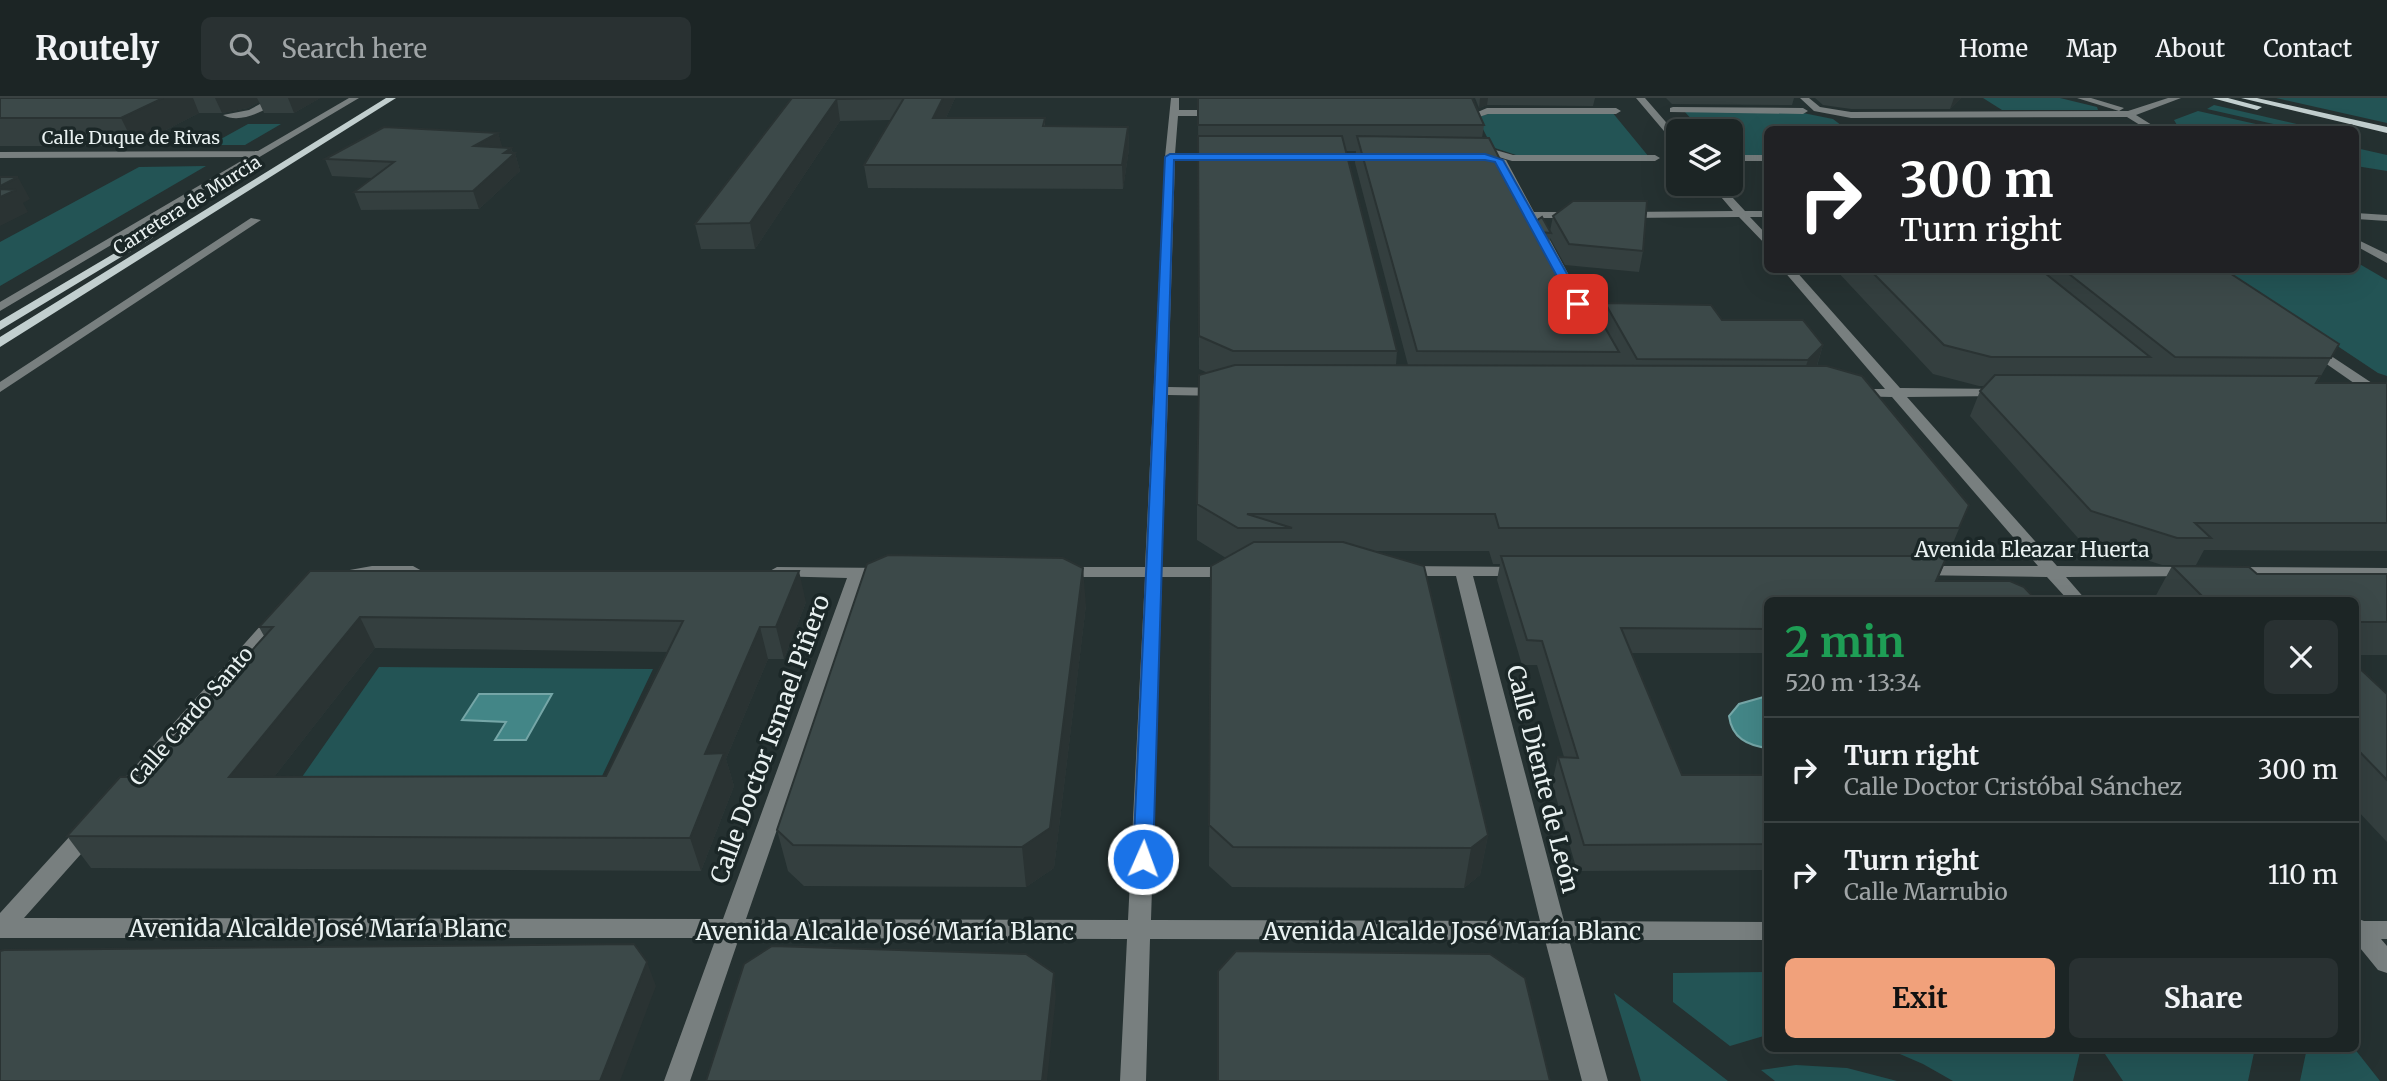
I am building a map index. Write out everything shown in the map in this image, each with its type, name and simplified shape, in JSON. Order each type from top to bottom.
[{"type":"main road","name":"Carretera de Murcia","points":[[0,326],[373,98]]},
{"type":"main road","name":"Carretera de Murcia","points":[[0,343],[392,98]]},
{"type":"main road","points":[[2216,98],[2337,126]]},
{"type":"main road","points":[[2245,98],[2387,131]]},
{"type":"main road","points":[[2359,131],[2387,138]]},
{"type":"street","points":[[228,115],[251,113],[278,98]]},
{"type":"street","name":"Carretera de Murcia","points":[[0,307],[355,98]]},
{"type":"street","points":[[1133,1081],[1160,391],[1175,98]]},
{"type":"street","points":[[1640,98],[1666,128]]},
{"type":"street","points":[[1804,98],[1818,109],[1851,114],[2133,113],[2177,98]]},
{"type":"street","points":[[2081,98],[2133,113],[2151,126]]},
{"type":"street","points":[[1476,110],[1471,117],[1489,151],[1502,162],[1588,322]]},
{"type":"street","points":[[1459,113],[1476,110],[1616,111]]},
{"type":"street","points":[[1674,110],[1803,111]]},
{"type":"street","points":[[1174,113],[1234,113]]},
{"type":"street","name":"Calle Duque de Rivas","points":[[0,155],[262,154]]},
{"type":"street","points":[[1170,157],[1240,157]]},
{"type":"street","points":[[1306,157],[1392,157]]},
{"type":"street","points":[[1346,157],[1350,175]]},
{"type":"street","points":[[1472,157],[1655,158]]},
{"type":"street","points":[[1743,158],[1764,158]]},
{"type":"street","points":[[1725,196],[1764,240]]},
{"type":"street","points":[[1609,215],[1764,214]]},
{"type":"street","points":[[1530,215],[1583,215]]},
{"type":"street","points":[[2359,216],[2387,218]]},
{"type":"street","points":[[0,388],[255,220]]},
{"type":"street","points":[[2359,244],[2387,260]]},
{"type":"street","points":[[1792,273],[2074,597]]},
{"type":"street","points":[[2297,337],[2383,394]]},
{"type":"street","points":[[1160,391],[1238,392]]},
{"type":"street","points":[[1839,393],[2022,393]]},
{"type":"street","points":[[2351,394],[2383,394]]},
{"type":"street","points":[[334,578],[372,571],[428,571]]},
{"type":"street","points":[[1382,571],[1546,571]]},
{"type":"street","name":"Calle Diente de León","points":[[1463,571],[1554,932],[1595,1081]]},
{"type":"street","points":[[760,572],[912,573]]},
{"type":"street","points":[[1036,572],[1247,572]]},
{"type":"street","name":"Avenida Eleazar Huerta","points":[[1907,572],[2387,573]]},
{"type":"street","name":"Calle Doctor Ismael Piñero","points":[[677,1081],[857,573]]},
{"type":"street","name":"Calle Cardo Santo","points":[[1,928],[289,604]]},
{"type":"street","name":"Avenida Alcalde José María Blanc","points":[[1,928],[1764,931]]},
{"type":"street","points":[[2359,929],[2387,930]]},
{"type":"street","points":[[2359,932],[2387,963]]},
{"type":"shaded area","points":[[1983,98],[2060,98],[2097,107],[2098,110],[2002,110]]},
{"type":"shaded area","points":[[2276,98],[2387,98],[2387,123]]},
{"type":"shaded area","points":[[2214,105],[2305,126],[2283,126],[2207,109]]},
{"type":"shaded area","points":[[2198,111],[2265,126],[2178,126],[2174,120]]},
{"type":"shaded area","points":[[1496,112],[1612,112],[1649,157],[1519,156],[1492,147],[1477,117]]},
{"type":"shaded area","points":[[1685,112],[1798,112],[1833,119],[1842,126],[1764,126],[1764,156],[1743,156],[1743,119],[1691,119]]},
{"type":"shaded area","points":[[248,124],[281,124],[245,145],[210,145]]},
{"type":"shaded area","points":[[2359,149],[2387,155],[2387,171],[2359,166]]},
{"type":"shaded area","points":[[206,166],[0,286],[0,242],[139,167]]},
{"type":"shaded area","points":[[2359,264],[2387,280],[2387,376],[2378,373],[2228,273],[2359,273]]},
{"type":"shaded area","points":[[379,667],[653,669],[602,776],[302,777]]},
{"type":"shaded area","points":[[479,694],[552,694],[526,740],[495,740],[506,722],[462,720]]},
{"type":"shaded area","points":[[1764,697],[1764,747],[1742,739],[1733,730],[1729,716],[1739,704]]},
{"type":"shaded area","points":[[1764,972],[1764,1036],[1730,1046],[1673,1002],[1673,973]]},
{"type":"shaded area","points":[[1614,993],[1728,1081],[1641,1081]]},
{"type":"shaded area","points":[[1895,1052],[2080,1052],[2073,1081],[1953,1081]]},
{"type":"shaded area","points":[[2104,1052],[2254,1052],[2248,1081],[2123,1081]]},
{"type":"shaded area","points":[[2306,1052],[2357,1052],[2380,1081],[2300,1081]]},
{"type":"shaded area","points":[[1796,1065],[1847,1068],[1897,1081],[1775,1081],[1761,1070]]},
{"type":"building","points":[[0,98],[163,98],[121,118],[0,118]]},
{"type":"building","points":[[792,98],[904,98],[837,99],[750,223],[695,224]]},
{"type":"building","points":[[904,98],[943,98],[933,118],[1045,118],[1043,126],[1128,127],[1122,165],[864,165]]},
{"type":"building","points":[[1198,98],[1472,98],[1484,125],[1198,125]]},
{"type":"building","points":[[384,127],[498,133],[474,146],[511,148],[504,153],[515,153],[473,191],[354,192],[394,162],[325,159]]},
{"type":"building","points":[[1198,136],[1342,136],[1397,351],[1233,351],[1199,336]]},
{"type":"building","points":[[1357,136],[1489,138],[1533,223],[1542,217],[1551,233],[1539,232],[1572,296],[1587,296],[1619,352],[1417,351]]},
{"type":"building","points":[[0,177],[18,177],[0,186]]},
{"type":"building","points":[[0,189],[16,190],[0,197]]},
{"type":"building","points":[[1573,201],[1647,201],[1643,251],[1569,244],[1553,216]]},
{"type":"building","points":[[1873,273],[2045,273],[2150,357],[1991,357],[1944,345]]},
{"type":"building","points":[[2068,273],[2230,273],[2339,344],[2331,358],[2175,357]]},
{"type":"building","points":[[1605,303],[1711,305],[1722,320],[1803,320],[1823,345],[1808,360],[1637,359]]},
{"type":"building","points":[[1235,365],[1827,366],[1862,376],[1969,505],[1959,528],[1499,528],[1495,514],[1247,514],[1292,528],[1238,528],[1197,504],[1199,375]]},
{"type":"building","points":[[1995,375],[2320,376],[2316,383],[2387,383],[2387,523],[2195,523],[2211,538],[2177,538],[2091,511],[1980,391]]},
{"type":"building","points":[[1254,542],[1343,542],[1424,566],[1488,835],[1471,848],[1233,847],[1209,825],[1211,566]]},
{"type":"building","points":[[888,555],[1063,558],[1083,568],[1050,828],[1022,847],[793,845],[777,830],[867,564]]},
{"type":"building","points":[[1501,556],[1947,556],[1936,581],[2010,581],[2024,587],[2033,597],[1764,597],[1764,629],[1621,628],[1682,775],[1764,775],[1764,844],[1584,845],[1558,757],[1578,758],[1542,641],[1527,640]]},
{"type":"building","points":[[2172,566],[2249,567],[2257,574],[2387,574],[2387,622],[2359,622],[2359,597],[2203,597]]},
{"type":"building","points":[[310,571],[799,571],[776,627],[760,627],[705,754],[724,753],[690,838],[67,836],[120,777],[138,777],[273,627],[259,627]],"holes":[[[360,617],[683,621],[606,776],[229,777]]]},
{"type":"building","points":[[2359,668],[2387,694],[2387,780],[2359,751]]},
{"type":"building","points":[[634,944],[647,962],[600,1081],[0,1081],[0,951],[4,950]]},
{"type":"building","points":[[772,946],[1026,954],[1054,973],[1042,1081],[706,1081],[744,964]]},
{"type":"building","points":[[1236,951],[1490,954],[1525,978],[1550,1081],[1218,1081],[1218,971]]},
{"type":"route","points":[[1143,859],[1170,157],[1485,157],[1499,160],[1578,304]]}]
